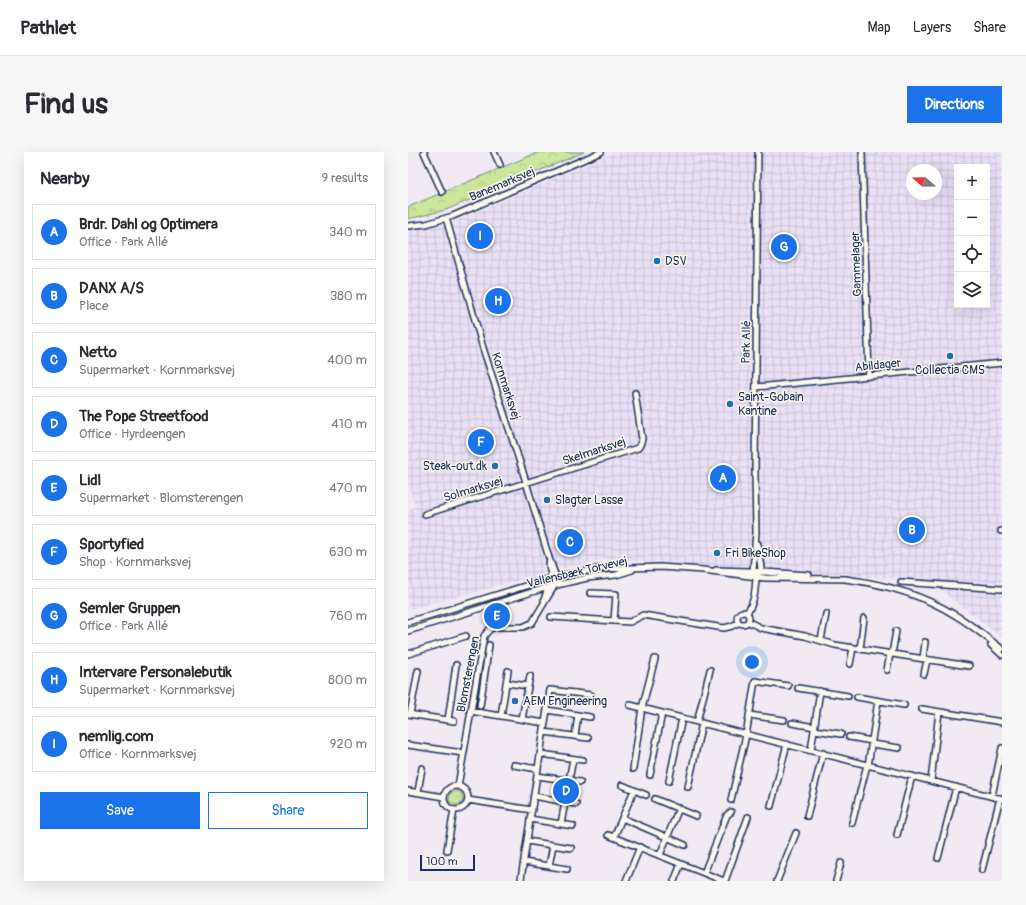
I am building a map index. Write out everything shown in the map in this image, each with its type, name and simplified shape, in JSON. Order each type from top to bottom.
[{"type":"street","points":[[424,152],[442,192]]},
{"type":"street","points":[[494,152],[500,165]]},
{"type":"street","name":"Banemarksvej","points":[[408,226],[426,224],[446,218],[601,152]]},
{"type":"street","name":"Park Allé","points":[[756,578],[753,571],[756,532],[758,152]]},
{"type":"street","name":"Gammelager","points":[[862,152],[869,376]]},
{"type":"street","name":"Kornmarksvej","points":[[446,218],[483,348],[556,577]]},
{"type":"street","name":"Abildager","points":[[756,388],[1002,363]]},
{"type":"street","name":"Skelmarksvej","points":[[527,483],[638,448],[642,439],[635,393]]},
{"type":"street","name":"Solmarksvej","points":[[425,514],[527,483]]},
{"type":"street","name":"Park Allé","points":[[756,532],[760,572]]},
{"type":"street","name":"Kornmarksvej","points":[[549,558],[551,578]]},
{"type":"street","name":"Vallensbæk Torvevej","points":[[408,622],[551,578],[598,569],[636,569],[660,567],[703,570],[756,578],[847,579]]},
{"type":"street","name":"Vallensbæk Torvevej","points":[[408,631],[555,585],[587,578],[616,575],[636,569]]},
{"type":"street","name":"Vallensbæk Torvevej","points":[[703,570],[727,569],[823,576],[876,583],[917,596],[955,615],[1002,649]]},
{"type":"street","points":[[747,613],[754,600],[756,578],[760,572]]},
{"type":"street","points":[[555,585],[556,577]]},
{"type":"street","name":"Blomsterengen","points":[[542,606],[551,578]]},
{"type":"street","points":[[901,582],[1002,589]]},
{"type":"street","name":"Blomsterengen","points":[[458,786],[482,640],[485,633],[495,627],[523,627],[534,621],[555,585]]},
{"type":"street","points":[[590,593],[616,594],[614,621]]},
{"type":"street","points":[[738,623],[738,614],[742,612],[747,613]]},
{"type":"street","points":[[747,613],[749,616],[749,622]]},
{"type":"street","points":[[821,640],[826,614]]},
{"type":"street","points":[[551,617],[630,622],[643,615],[724,628],[738,623],[745,625],[749,622]]},
{"type":"street","points":[[860,649],[864,618]]},
{"type":"street","points":[[749,622],[760,628],[804,636],[835,645],[968,666]]},
{"type":"street","points":[[887,670],[896,631]]},
{"type":"street","name":"Vallensbæk Torvevej","points":[[978,631],[1002,655]]},
{"type":"street","points":[[408,654],[466,636]]},
{"type":"street","points":[[924,674],[925,642]]},
{"type":"street","points":[[480,706],[490,646]]},
{"type":"street","points":[[850,664],[853,648]]},
{"type":"street","points":[[633,769],[642,708],[655,659]]},
{"type":"street","points":[[448,720],[456,665]]},
{"type":"street","points":[[688,787],[710,670]]},
{"type":"street","points":[[418,671],[409,714],[454,721]]},
{"type":"street","points":[[501,716],[508,671]]},
{"type":"street","points":[[522,719],[530,676]]},
{"type":"street","points":[[731,800],[746,735],[755,681],[788,686]]},
{"type":"street","points":[[506,683],[528,686]]},
{"type":"street","points":[[475,684],[483,686]]},
{"type":"street","points":[[798,688],[848,696]]},
{"type":"street","points":[[521,879],[550,690],[591,695]]},
{"type":"street","points":[[811,750],[820,691]]},
{"type":"street","points":[[857,697],[904,704]]},
{"type":"street","points":[[852,823],[868,765],[878,701]]},
{"type":"street","points":[[630,705],[1001,798],[982,870]]},
{"type":"street","points":[[922,709],[1002,722]]},
{"type":"street","points":[[547,710],[590,717]]},
{"type":"street","points":[[470,711],[545,723]]},
{"type":"street","points":[[931,781],[939,712]]},
{"type":"street","points":[[650,775],[662,713]]},
{"type":"street","points":[[575,736],[578,715]]},
{"type":"street","points":[[749,715],[784,720]]},
{"type":"street","points":[[669,781],[682,718]]},
{"type":"street","points":[[792,723],[841,734]]},
{"type":"street","points":[[544,732],[588,738]]},
{"type":"street","points":[[850,738],[899,748]]},
{"type":"street","points":[[771,806],[787,744]]},
{"type":"street","points":[[408,745],[463,753]]},
{"type":"street","points":[[992,796],[1002,748]]},
{"type":"street","points":[[807,816],[823,753]]},
{"type":"street","points":[[540,754],[583,760]]},
{"type":"street","points":[[569,780],[573,759]]},
{"type":"street","points":[[514,765],[538,768]]},
{"type":"street","points":[[418,792],[422,768]]},
{"type":"street","points":[[537,776],[580,782]]},
{"type":"street","points":[[897,835],[912,776]]},
{"type":"street","points":[[458,786],[463,788],[466,792],[468,800],[463,808],[454,810],[446,805],[444,796],[449,789],[458,786]]},
{"type":"street","points":[[622,786],[646,795]]},
{"type":"street","points":[[938,858],[956,787]]},
{"type":"street","points":[[614,837],[634,790]]},
{"type":"street","points":[[408,791],[444,796]]},
{"type":"street","points":[[534,796],[576,804]]},
{"type":"street","points":[[655,799],[696,816]]},
{"type":"street","points":[[468,800],[532,810]]},
{"type":"street","points":[[561,824],[565,802]]},
{"type":"street","points":[[660,856],[679,808]]},
{"type":"street","points":[[447,850],[454,810]]},
{"type":"street","points":[[704,873],[727,815],[731,812]]},
{"type":"street","points":[[608,835],[724,881],[748,817]]},
{"type":"street","points":[[622,818],[685,845]]},
{"type":"street","points":[[530,819],[573,826]]},
{"type":"street","points":[[777,881],[796,833]]},
{"type":"street","points":[[527,841],[571,848]]},
{"type":"street","points":[[549,866],[553,845]]},
{"type":"street","points":[[626,881],[640,847]]},
{"type":"street","points":[[524,862],[567,869]]},
{"type":"street","points":[[836,881],[841,863]]},
{"type":"street","points":[[674,881],[681,864]]},
{"type":"shaded area","points":[[615,152],[1002,152],[1002,637],[929,581],[604,559],[562,569],[558,568],[546,571],[544,574],[408,609],[408,509],[415,507],[408,482],[408,230],[451,223]]},
{"type":"green space","points":[[539,152],[584,152],[446,210],[408,219],[408,207]]},
{"type":"green space","points":[[456,791],[461,793],[463,798],[461,803],[456,805],[451,803],[449,798],[451,793]]},
{"type":"place","name":"nemlig.com","points":[[480,236]]},
{"type":"place","name":"Semler Gruppen","points":[[784,247]]},
{"type":"place","name":"DSV","points":[[657,261]]},
{"type":"place","name":"Intervare Personalebutik","points":[[498,301]]},
{"type":"place","name":"Collectia CMS","points":[[950,356]]},
{"type":"place","name":"Saint-Gobain Kantine","points":[[730,404]]},
{"type":"place","name":"Sportyfied","points":[[481,442]]},
{"type":"place","name":"Steak-out.dk","points":[[495,466]]},
{"type":"place","name":"Brdr. Dahl og Optimera","points":[[723,478]]},
{"type":"place","name":"Slagter Lasse","points":[[547,500]]},
{"type":"place","name":"DANX A/S","points":[[912,530]]},
{"type":"place","name":"Netto","points":[[570,542]]},
{"type":"place","name":"Fri BikeShop","points":[[717,553]]},
{"type":"place","name":"Lidl","points":[[497,616]]},
{"type":"place","name":"AEM Engineering","points":[[515,701]]},
{"type":"place","name":"The Pope Streetfood","points":[[566,791]]}]
